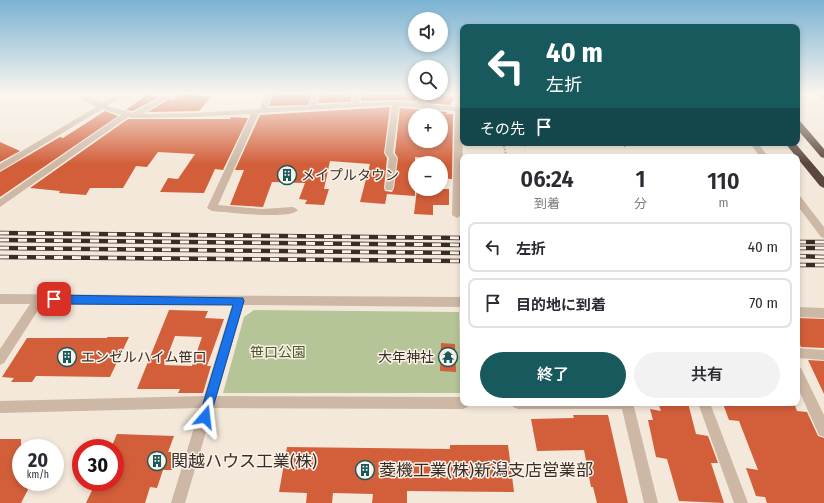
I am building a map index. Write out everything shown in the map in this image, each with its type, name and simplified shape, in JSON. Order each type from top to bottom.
[{"type":"highway","points":[[800,126],[823,151]]},
{"type":"highway","points":[[792,146],[799,154]]},
{"type":"highway","points":[[800,155],[824,184]]},
{"type":"street","points":[[0,168],[84,117]]},
{"type":"street","points":[[0,204],[122,117]]},
{"type":"street","points":[[257,117],[212,208],[262,212],[293,210]]},
{"type":"street","points":[[389,188],[394,158],[389,153],[394,117]]},
{"type":"street","points":[[457,215],[460,136]]},
{"type":"street","points":[[800,202],[824,234]]},
{"type":"street","points":[[0,299],[460,302]]},
{"type":"street","points":[[0,359],[39,299]]},
{"type":"street","points":[[178,503],[240,301]]},
{"type":"street","points":[[800,312],[824,313]]},
{"type":"street","points":[[800,353],[824,355]]},
{"type":"street","points":[[800,378],[824,430]]},
{"type":"street","points":[[0,406],[209,402],[460,403]]},
{"type":"street","points":[[628,406],[651,503]]},
{"type":"street","points":[[705,406],[741,503]]},
{"type":"green space","name":"笹口公園","points":[[254,310],[459,312],[460,393],[223,393],[244,317]]},
{"type":"building","points":[[95,117],[116,117],[0,197],[0,172],[60,137],[63,138]]},
{"type":"building","points":[[231,117],[248,118],[223,170],[215,169],[204,193],[160,192],[168,178],[178,179],[195,154],[158,152],[147,167],[136,166],[123,188],[90,188],[86,195],[59,193],[60,191],[30,188],[128,119],[230,119]]},
{"type":"building","points":[[259,117],[389,117],[384,153],[387,158],[384,188],[385,191],[392,192],[394,188],[398,158],[395,153],[399,117],[408,117],[408,148],[448,148],[448,117],[453,117],[452,179],[448,179],[448,156],[408,156],[408,196],[387,194],[385,204],[360,202],[370,164],[330,161],[324,189],[329,189],[324,205],[305,204],[307,200],[299,199],[305,183],[272,182],[263,207],[230,205],[244,170],[235,170]]},
{"type":"building","points":[[0,142],[20,151],[0,162]]},
{"type":"building","points":[[449,189],[449,205],[433,205],[433,215],[414,214],[416,196],[448,196]]},
{"type":"building","points":[[169,310],[208,311],[205,318],[224,319],[207,366],[211,366],[203,393],[178,393],[180,389],[137,389]],"holes":[[[175,336],[202,337],[192,366],[164,365]]]},
{"type":"building","points":[[800,318],[824,319],[824,348],[801,347]]},
{"type":"building","name":"エンゼルハイム笹口","points":[[129,337],[110,377],[36,376],[32,382],[11,382],[14,378],[2,377],[27,338]]},
{"type":"building","name":"大年神社","points":[[441,343],[455,344],[456,372],[440,371]]},
{"type":"building","points":[[808,360],[824,361],[824,394]]},
{"type":"building","points":[[659,406],[689,406],[696,434],[708,436],[718,463],[711,463],[724,503],[679,501],[667,459],[656,457],[648,420],[653,420],[650,409],[661,411]]},
{"type":"building","points":[[724,406],[795,406],[797,411],[807,412],[818,436],[824,438],[824,503],[767,503],[765,497],[756,496],[746,468],[758,470],[739,421],[729,420]]},
{"type":"building","points":[[573,415],[608,415],[628,503],[597,503],[593,487],[591,487],[584,450],[537,451],[531,419],[574,418]]},
{"type":"building","points":[[117,434],[174,436],[168,452],[178,452],[172,470],[163,470],[157,488],[150,487],[145,503],[86,503],[92,491],[124,491],[124,439],[115,439]]},
{"type":"building","points":[[0,439],[12,439],[12,491],[27,491],[21,503],[0,503]]},
{"type":"building","name":"菱機工業(株)新潟支店営業部","points":[[450,445],[508,445],[514,492],[407,491],[407,503],[372,503],[373,494],[333,493],[332,503],[306,503],[307,493],[279,492],[287,447],[450,449]]},
{"type":"railway","points":[[0,233],[460,238]]},
{"type":"railway","points":[[0,240],[460,245]]},
{"type":"railway","points":[[800,242],[824,242]]},
{"type":"railway","points":[[0,248],[460,253]]},
{"type":"railway","points":[[800,248],[824,248]]},
{"type":"railway","points":[[800,256],[824,257]]},
{"type":"railway","points":[[0,257],[460,261]]},
{"type":"railway","points":[[800,265],[824,265]]},
{"type":"place","name":"メイプルタウン","points":[[287,175]]},
{"type":"place","name":"エンゼルハイム笹口","points":[[67,357]]},
{"type":"place","name":"大年神社","points":[[448,357]]},
{"type":"place","name":"関越ハウス工業(株)","points":[[157,461]]},
{"type":"place","name":"菱機工業(株)新潟支店営業部","points":[[365,470]]},
{"type":"route","points":[[54,299],[240,301],[205,417]]}]
